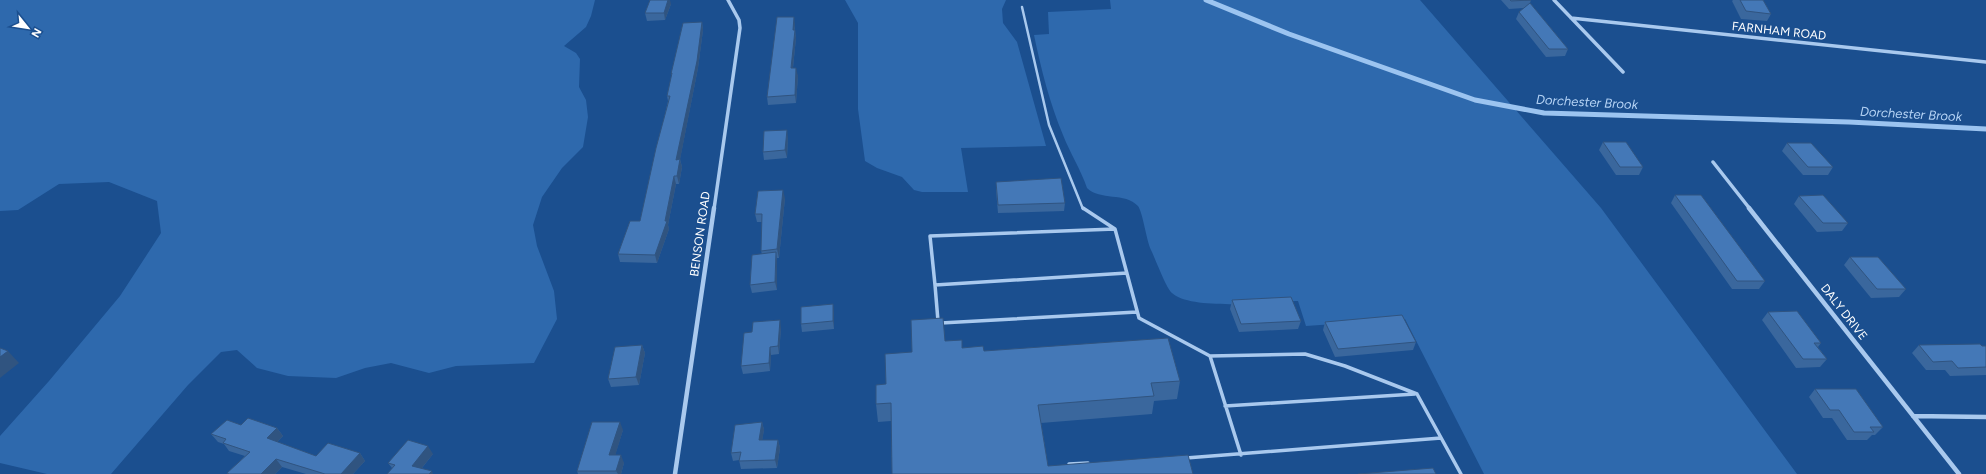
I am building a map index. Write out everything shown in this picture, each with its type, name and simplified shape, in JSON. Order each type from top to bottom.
[{"type":"street","name":"BENSON ROAD","points":[[675,474],[740,28],[739,20],[728,0]]},
{"type":"street","points":[[1554,0],[1623,72]]},
{"type":"street","name":"FARNHAM ROAD","points":[[1571,18],[1986,62]]},
{"type":"street","name":"DALY DRIVE","points":[[1713,162],[1959,474]]},
{"type":"street","points":[[1913,416],[1986,417]]},
{"type":"lane","points":[[1022,7],[1049,125],[1083,209],[1116,228],[1139,318],[1210,356],[1305,354],[1345,366],[1417,394],[1461,474]]},
{"type":"lane","points":[[1116,228],[930,236],[938,324],[1137,312]]},
{"type":"lane","points":[[935,284],[1127,274]]},
{"type":"lane","points":[[1210,356],[1241,455]]},
{"type":"lane","points":[[1225,406],[1417,394]]},
{"type":"lane","points":[[1178,458],[1241,455],[1441,438]]},
{"type":"lane","points":[[1069,464],[1092,463]]},
{"type":"shaded area","points":[[0,0],[595,0],[591,16],[586,27],[564,46],[576,53],[580,59],[579,87],[586,100],[588,117],[583,147],[562,168],[542,197],[533,225],[537,246],[554,291],[557,319],[534,363],[456,366],[429,373],[391,363],[365,368],[336,378],[288,376],[257,368],[237,350],[221,352],[188,385],[111,474],[47,474],[0,463],[0,436],[49,381],[120,296],[161,233],[157,201],[109,182],[59,184],[18,210],[0,211]]},
{"type":"shaded area","points":[[845,0],[1006,0],[1002,9],[1003,23],[1017,42],[1046,146],[961,148],[968,192],[922,192],[914,190],[902,177],[877,168],[865,161],[858,109],[858,23]]},
{"type":"shaded area","points":[[1110,0],[1420,0],[1601,208],[1797,474],[1484,474],[1405,319],[1306,326],[1298,301],[1251,304],[1213,304],[1182,299],[1172,293],[1151,250],[1138,206],[1126,199],[1105,196],[1092,192],[1087,188],[1058,123],[1050,99],[1034,35],[1049,34],[1048,12],[1111,9]]},
{"type":"building","points":[[650,0],[668,0],[664,13],[645,13]]},
{"type":"building","points":[[1510,0],[1531,0],[1511,1]]},
{"type":"building","points":[[1740,0],[1763,0],[1771,14],[1746,11]]},
{"type":"building","points":[[1530,3],[1568,49],[1549,49],[1519,12]]},
{"type":"building","points":[[777,17],[794,17],[793,30],[795,30],[791,68],[796,68],[795,95],[767,97]]},
{"type":"building","points":[[702,22],[697,61],[676,160],[680,159],[677,176],[674,176],[665,221],[667,221],[655,255],[618,254],[630,221],[640,221],[656,148],[670,96],[667,96],[683,23]]},
{"type":"building","points":[[787,130],[785,150],[763,152],[764,131]]},
{"type":"building","points":[[1603,142],[1626,142],[1643,167],[1620,167]]},
{"type":"building","points":[[1787,143],[1811,143],[1833,167],[1808,167]]},
{"type":"building","points":[[1061,178],[1065,203],[998,205],[996,182]]},
{"type":"building","points":[[783,190],[777,249],[761,251],[762,214],[755,214],[758,191]]},
{"type":"building","points":[[1675,195],[1701,195],[1765,281],[1737,281]]},
{"type":"building","points":[[1823,195],[1848,223],[1823,223],[1799,196]]},
{"type":"building","points":[[776,252],[775,282],[750,285],[752,255]]},
{"type":"building","points":[[1850,257],[1878,257],[1906,289],[1877,289]]},
{"type":"building","points":[[1291,297],[1301,321],[1241,324],[1232,300]]},
{"type":"building","points":[[833,304],[833,321],[801,324],[801,307]]},
{"type":"building","points":[[1797,311],[1821,343],[1814,343],[1827,359],[1803,359],[1768,312]]},
{"type":"building","points":[[1402,315],[1416,342],[1338,349],[1325,322]]},
{"type":"building","points":[[943,318],[945,341],[962,340],[962,348],[983,346],[984,351],[1168,338],[1180,381],[1151,383],[1154,396],[1038,405],[1048,466],[1188,455],[1193,474],[892,474],[891,403],[876,404],[876,385],[886,384],[885,354],[912,352],[911,320]]},
{"type":"building","points":[[780,320],[778,346],[770,347],[769,363],[741,366],[744,333],[752,332],[753,322]]},
{"type":"building","points":[[1980,344],[1982,346],[1986,346],[1986,367],[1958,368],[1952,361],[1933,362],[1919,345]]},
{"type":"building","points":[[642,345],[636,377],[608,379],[615,347]]},
{"type":"building","points":[[0,348],[8,351],[0,357]]},
{"type":"building","points":[[1815,389],[1856,389],[1883,427],[1870,427],[1874,432],[1854,432],[1839,410],[1830,410]]},
{"type":"building","points":[[248,418],[277,428],[267,438],[316,456],[328,443],[360,453],[341,474],[325,474],[276,459],[261,474],[229,474],[227,473],[250,452],[223,443],[226,439],[211,434],[227,420],[241,425]]},
{"type":"building","points":[[592,422],[620,422],[609,455],[621,455],[616,471],[577,471]]},
{"type":"building","points":[[762,422],[759,440],[778,440],[775,460],[739,461],[741,452],[731,453],[735,425]]},
{"type":"building","points":[[408,440],[428,446],[412,466],[432,471],[429,474],[387,474],[395,465],[388,463]]},
{"type":"building","points":[[1433,468],[1436,474],[1358,474]]},
{"type":"waterway","name":"Dorchester Brook","points":[[1206,0],[1289,34],[1475,100],[1544,113],[1849,122],[1986,129]]}]
